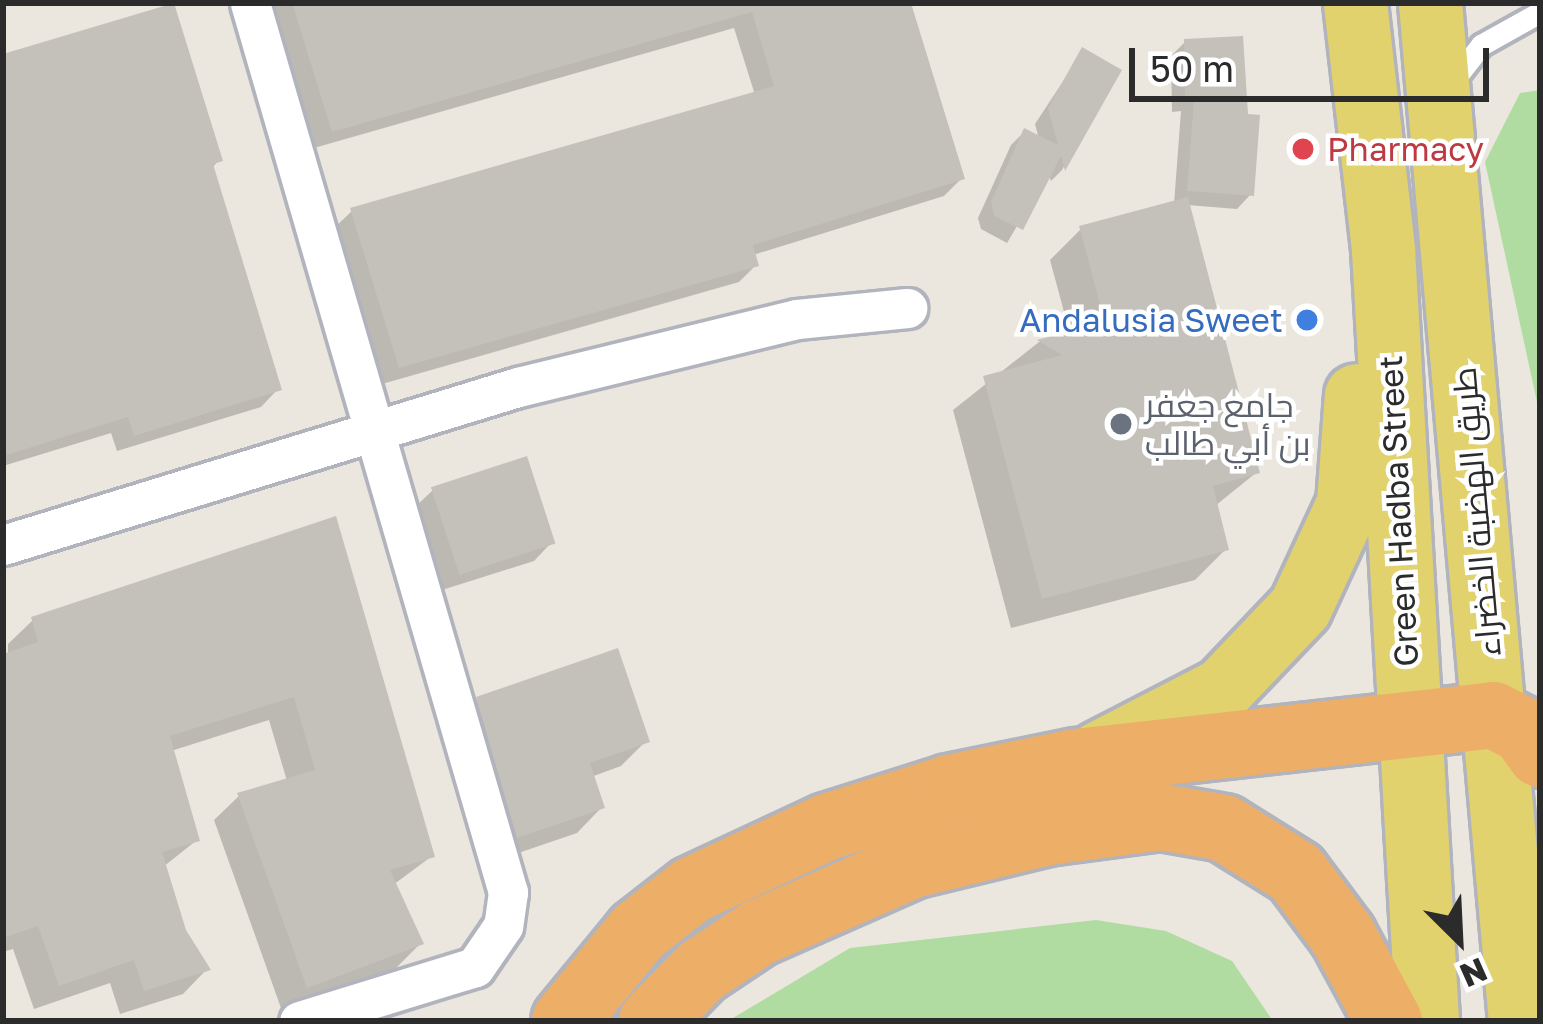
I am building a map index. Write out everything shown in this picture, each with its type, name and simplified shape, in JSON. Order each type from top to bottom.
[{"type":"highway","points":[[565,1021],[638,932],[722,874],[928,795],[1076,761],[1410,727],[1517,735]]},
{"type":"highway","points":[[652,1021],[701,971],[758,932],[912,865],[1047,832],[1161,817],[1224,828],[1295,873],[1343,936],[1389,1021]]},
{"type":"main road","name":"طريق الهضبة الخضراء","points":[[1382,10],[1439,112],[1517,735],[1520,1021]]},
{"type":"main road","name":"Green Hadba Street","points":[[1382,10],[1372,148],[1427,1021]]},
{"type":"main road","points":[[1076,761],[1153,730],[1222,688],[1276,636],[1312,583],[1353,475],[1372,148]]},
{"type":"street","points":[[250,3],[370,431],[508,892],[503,926],[475,967],[299,1021]]},
{"type":"street","points":[[3,545],[370,431],[796,319],[907,308]]},
{"type":"lane","points":[[1439,112],[1456,74],[1481,45],[1540,12]]},
{"type":"green space","points":[[1540,90],[1540,416],[1485,162],[1520,93]]},
{"type":"green space","points":[[1096,920],[1166,931],[1232,961],[1273,1021],[728,1021],[850,948]]},
{"type":"building","points":[[174,3],[223,161],[213,164],[282,390],[134,436],[128,417],[3,456],[3,54]]},
{"type":"building","points":[[292,3],[911,3],[965,179],[753,245],[759,266],[399,368],[350,208],[774,86],[752,12],[332,132]]},
{"type":"building","points":[[1243,36],[1248,114],[1260,115],[1254,196],[1187,191],[1194,98],[1185,99],[1184,39]]},
{"type":"building","points":[[1082,47],[1122,70],[1065,171],[1061,156],[1023,230],[994,216],[991,202],[1024,128],[1058,145],[1048,108]]},
{"type":"building","name":"جامع جعفر بن أبي طالب","points":[[1188,197],[1260,473],[1213,486],[1229,550],[1042,599],[983,376],[1062,355],[1037,340],[1105,322],[1079,226]]},
{"type":"building","points":[[527,456],[555,543],[459,575],[431,487]]},
{"type":"building","points":[[336,516],[435,857],[390,870],[424,944],[307,988],[237,793],[315,770],[294,697],[170,736],[200,841],[162,852],[186,930],[211,970],[144,991],[134,960],[59,986],[38,926],[3,938],[3,654],[38,642],[31,617]]},
{"type":"building","points":[[618,648],[650,742],[590,763],[605,808],[517,838],[476,697]]},
{"type":"place","name":"Pharmacy","points":[[1303,149]]},
{"type":"place","name":"Andalusia Sweet","points":[[1307,320]]},
{"type":"place","name":"جامع جعفر بن أبي طالب","points":[[1121,424]]}]
